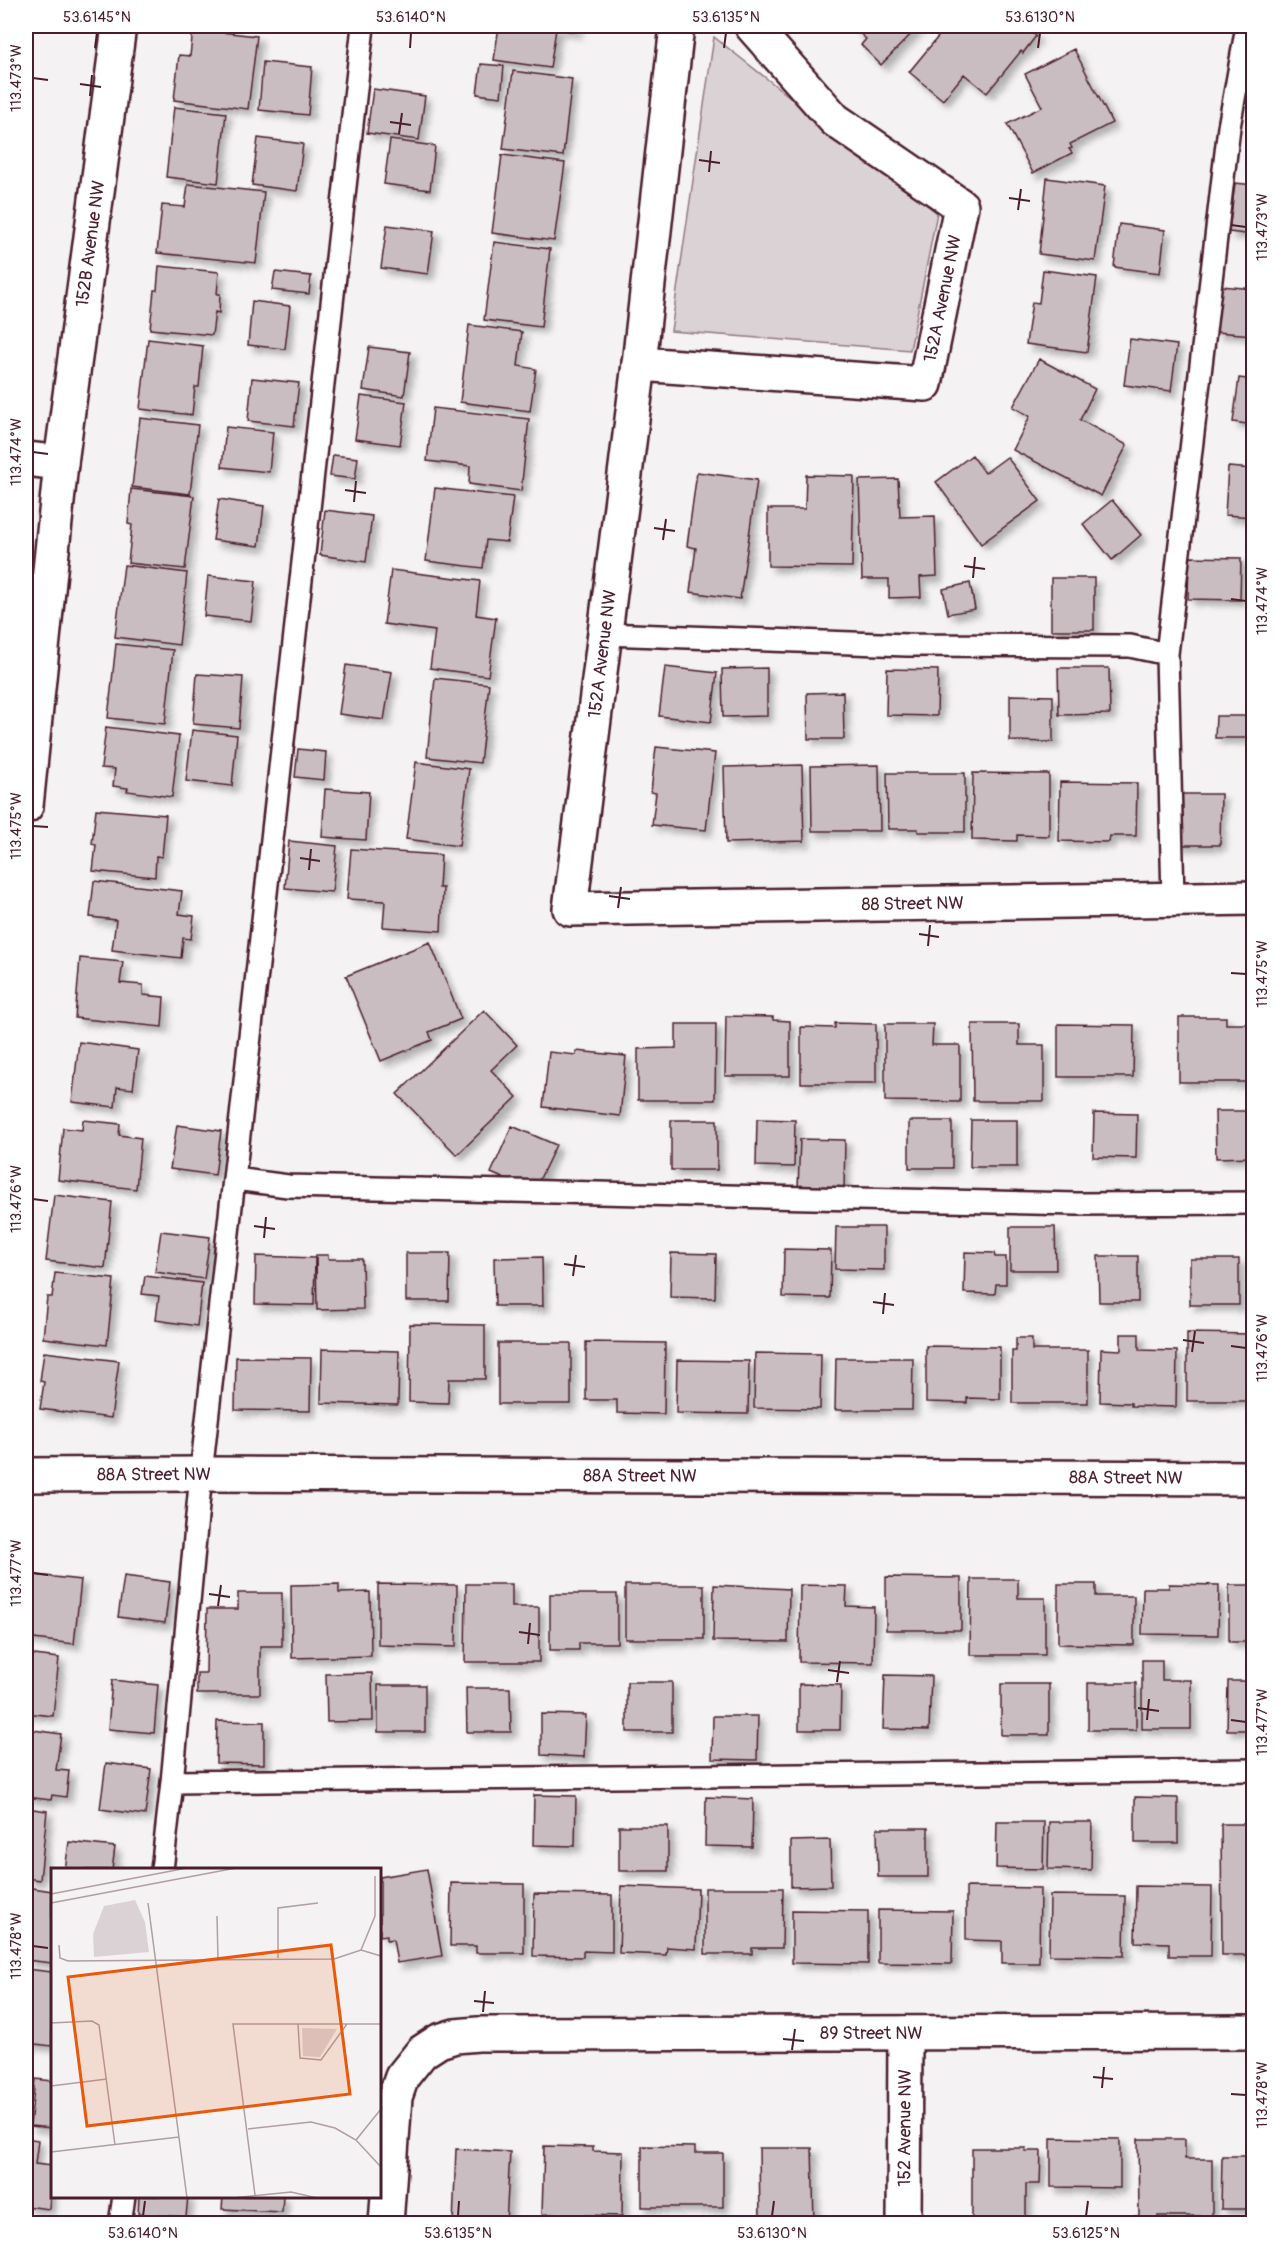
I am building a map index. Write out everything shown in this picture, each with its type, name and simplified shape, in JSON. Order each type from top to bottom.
[{"type":"street","name":"152B Avenue NW","points":[[26,806],[61,463],[119,26]]},
{"type":"street","name":"152A Avenue NW","points":[[570,909],[639,364],[677,26]]},
{"type":"street","name":"152A Avenue NW","points":[[639,364],[925,384],[961,206],[835,120],[752,26]]},
{"type":"street","points":[[26,459],[61,463]]},
{"type":"street","name":"88 Street NW","points":[[570,909],[1254,898]]},
{"type":"street","name":"88A Street NW","points":[[26,1475],[1254,1478]]},
{"type":"street","name":"89 Street NW","points":[[386,2223],[395,2097],[402,2077],[422,2052],[440,2041],[455,2036],[478,2034],[1254,2032]]},
{"type":"street","name":"152 Avenue NW","points":[[904,2223],[905,2033]]},
{"type":"lane","points":[[162,1868],[201,1474],[363,26]]},
{"type":"lane","points":[[1173,899],[1167,654],[1226,151],[1247,26]]},
{"type":"lane","points":[[604,634],[907,645],[1130,646],[1167,654]]},
{"type":"lane","points":[[235,1179],[288,1186],[1077,1204],[1254,1203]]},
{"type":"lane","points":[[172,1782],[1254,1770]]},
{"type":"lane","points":[[120,2223],[123,2198]]},
{"type":"shaded area","points":[[714,37],[937,213],[910,350],[671,331]]},
{"type":"building","points":[[499,26],[577,26],[576,32],[556,29],[550,68],[494,60]]},
{"type":"building","points":[[852,26],[919,26],[881,65],[861,45],[866,39]]},
{"type":"building","points":[[947,26],[1024,26],[1036,36],[987,93],[964,74],[943,100],[909,72]]},
{"type":"building","points":[[193,29],[257,36],[248,109],[174,100],[179,55],[190,56]]},
{"type":"building","points":[[1074,49],[1112,123],[1070,144],[1072,148],[1069,149],[1072,153],[1033,173],[1007,124],[1042,107],[1025,74]]},
{"type":"building","points":[[263,62],[312,67],[308,115],[259,110]]},
{"type":"building","points":[[481,64],[504,66],[501,97],[477,94]]},
{"type":"building","points":[[513,71],[572,79],[563,156],[503,149]]},
{"type":"building","points":[[373,89],[425,96],[419,140],[367,133]]},
{"type":"building","points":[[174,107],[226,113],[218,183],[166,177]]},
{"type":"building","points":[[258,138],[303,144],[297,191],[252,185]]},
{"type":"building","points":[[390,140],[435,146],[430,190],[384,184]]},
{"type":"building","points":[[502,155],[565,163],[554,241],[492,233]]},
{"type":"building","points":[[1047,178],[1105,186],[1095,261],[1039,254]]},
{"type":"building","points":[[1235,183],[1254,185],[1254,235],[1229,232]]},
{"type":"building","points":[[188,184],[264,192],[256,263],[157,253],[162,205],[185,207]]},
{"type":"building","points":[[1119,224],[1165,230],[1160,273],[1114,267]]},
{"type":"building","points":[[387,225],[434,231],[428,274],[381,268]]},
{"type":"building","points":[[494,242],[550,249],[541,327],[484,320]]},
{"type":"building","points":[[159,266],[219,272],[217,294],[220,294],[219,313],[215,312],[212,335],[150,329]]},
{"type":"building","points":[[1043,270],[1097,277],[1087,352],[1026,344],[1032,302],[1039,303]]},
{"type":"building","points":[[275,272],[311,276],[309,294],[272,290]]},
{"type":"building","points":[[1221,286],[1254,289],[1254,335],[1216,332]]},
{"type":"building","points":[[252,301],[290,306],[285,349],[248,345]]},
{"type":"building","points":[[469,325],[522,332],[518,366],[536,369],[530,411],[460,402]]},
{"type":"building","points":[[148,339],[203,346],[199,387],[195,387],[192,415],[140,409]]},
{"type":"building","points":[[1130,339],[1177,345],[1171,391],[1124,385]]},
{"type":"building","points":[[369,347],[410,352],[404,396],[363,390]]},
{"type":"building","points":[[1039,359],[1095,389],[1080,420],[1127,445],[1101,496],[1013,450],[1030,416],[1013,407]]},
{"type":"building","points":[[252,378],[299,383],[294,426],[248,421]]},
{"type":"building","points":[[1239,378],[1254,380],[1254,425],[1233,422]]},
{"type":"building","points":[[361,396],[406,402],[400,445],[355,439]]},
{"type":"building","points":[[433,408],[529,419],[521,491],[469,484],[470,466],[427,461]]},
{"type":"building","points":[[140,418],[198,425],[190,494],[132,487]]},
{"type":"building","points":[[226,427],[273,432],[269,472],[222,467]]},
{"type":"building","points":[[333,455],[358,458],[355,479],[330,476]]},
{"type":"building","points":[[972,455],[985,473],[1007,457],[1040,501],[981,544],[936,482]]},
{"type":"building","points":[[1228,467],[1254,469],[1254,517],[1225,515]]},
{"type":"building","points":[[697,472],[757,480],[740,599],[690,592],[696,548],[687,546]]},
{"type":"building","points":[[806,475],[854,476],[852,567],[768,566],[768,509],[805,509]]},
{"type":"building","points":[[898,479],[900,517],[935,516],[937,576],[920,577],[921,597],[889,598],[889,579],[862,579],[859,480]]},
{"type":"building","points":[[435,488],[513,497],[507,542],[486,540],[483,568],[426,561]]},
{"type":"building","points":[[131,489],[194,496],[185,569],[128,563],[132,525],[128,524]]},
{"type":"building","points":[[219,499],[264,506],[259,546],[213,540]]},
{"type":"building","points":[[1112,500],[1141,535],[1112,560],[1083,524]]},
{"type":"building","points":[[325,510],[372,516],[366,562],[320,555]]},
{"type":"building","points":[[1189,557],[1241,558],[1240,600],[1188,599]]},
{"type":"building","points":[[124,565],[187,573],[179,645],[115,637]]},
{"type":"building","points":[[391,570],[480,581],[476,615],[496,618],[488,676],[430,668],[435,631],[384,624]]},
{"type":"building","points":[[208,576],[256,581],[251,621],[204,616]]},
{"type":"building","points":[[1051,578],[1094,578],[1094,630],[1051,630]]},
{"type":"building","points":[[970,583],[975,609],[948,614],[943,589]]},
{"type":"building","points":[[116,644],[173,650],[165,724],[108,718]]},
{"type":"building","points":[[346,665],[392,672],[384,720],[339,714]]},
{"type":"building","points":[[665,667],[717,673],[711,722],[659,716]]},
{"type":"building","points":[[767,668],[767,716],[723,717],[722,669]]},
{"type":"building","points":[[1058,668],[1109,668],[1110,714],[1059,715]]},
{"type":"building","points":[[887,669],[938,670],[937,716],[886,715]]},
{"type":"building","points":[[197,674],[243,677],[239,728],[193,724]]},
{"type":"building","points":[[435,678],[489,684],[480,763],[427,757]]},
{"type":"building","points":[[843,692],[844,739],[808,739],[807,693]]},
{"type":"building","points":[[1010,695],[1053,696],[1053,742],[1010,741]]},
{"type":"building","points":[[1216,716],[1254,716],[1254,738],[1215,738]]},
{"type":"building","points":[[106,727],[179,736],[172,797],[127,791],[128,788],[113,786],[115,769],[101,768]]},
{"type":"building","points":[[192,730],[237,735],[232,786],[186,781]]},
{"type":"building","points":[[656,747],[715,753],[706,830],[652,825],[656,793],[651,792]]},
{"type":"building","points":[[298,749],[326,752],[324,780],[295,777]]},
{"type":"building","points":[[416,762],[469,769],[459,846],[406,839]]},
{"type":"building","points":[[802,765],[804,841],[726,843],[724,767]]},
{"type":"building","points":[[879,765],[880,831],[812,831],[811,766]]},
{"type":"building","points":[[887,773],[965,773],[965,832],[918,832],[918,829],[888,829]]},
{"type":"building","points":[[973,773],[1049,774],[1049,836],[1017,835],[1017,841],[972,840]]},
{"type":"building","points":[[1060,782],[1137,783],[1136,836],[1110,836],[1109,842],[1059,841]]},
{"type":"building","points":[[325,789],[369,792],[366,840],[322,837]]},
{"type":"building","points":[[1177,794],[1221,794],[1220,845],[1177,845]]},
{"type":"building","points":[[96,809],[166,815],[162,857],[156,856],[155,877],[93,871],[96,845],[92,844]]},
{"type":"building","points":[[289,841],[337,846],[332,892],[285,888]]},
{"type":"building","points":[[351,849],[441,855],[439,888],[443,888],[441,931],[383,927],[385,901],[347,899]]},
{"type":"building","points":[[94,881],[182,891],[179,914],[194,916],[191,939],[183,938],[181,958],[112,950],[116,920],[90,917]]},
{"type":"building","points":[[430,942],[461,1019],[429,1032],[432,1040],[381,1061],[346,976]]},
{"type":"building","points":[[80,958],[123,962],[120,983],[143,985],[143,995],[164,997],[162,1027],[75,1018]]},
{"type":"building","points":[[484,1010],[517,1045],[491,1070],[517,1097],[457,1155],[397,1094]]},
{"type":"building","points":[[726,1016],[773,1017],[773,1020],[790,1021],[790,1076],[725,1076]]},
{"type":"building","points":[[1179,1017],[1226,1017],[1226,1024],[1254,1024],[1254,1082],[1179,1082]]},
{"type":"building","points":[[835,1023],[876,1024],[876,1083],[801,1083],[801,1027],[835,1028]]},
{"type":"building","points":[[676,1024],[716,1024],[715,1100],[638,1100],[638,1049],[676,1048]]},
{"type":"building","points":[[885,1024],[933,1024],[932,1045],[960,1045],[960,1102],[885,1101]]},
{"type":"building","points":[[972,1024],[1019,1024],[1019,1045],[1044,1045],[1044,1101],[973,1101]]},
{"type":"building","points":[[1058,1024],[1134,1025],[1133,1077],[1058,1077]]},
{"type":"building","points":[[79,1042],[138,1050],[133,1089],[117,1087],[115,1107],[72,1102]]},
{"type":"building","points":[[576,1051],[626,1056],[620,1116],[543,1107],[549,1052],[576,1055]]},
{"type":"building","points":[[1215,1111],[1254,1111],[1254,1157],[1216,1158]]},
{"type":"building","points":[[1094,1113],[1137,1114],[1136,1158],[1093,1157]]},
{"type":"building","points":[[757,1119],[795,1120],[794,1167],[756,1166]]},
{"type":"building","points":[[83,1120],[120,1124],[119,1135],[141,1138],[136,1189],[58,1180],[63,1128],[82,1130]]},
{"type":"building","points":[[671,1120],[717,1120],[717,1170],[671,1170]]},
{"type":"building","points":[[971,1120],[1017,1120],[1017,1167],[970,1167]]},
{"type":"building","points":[[909,1121],[952,1121],[952,1168],[909,1168]]},
{"type":"building","points":[[177,1125],[221,1131],[215,1175],[170,1169]]},
{"type":"building","points":[[512,1126],[556,1145],[534,1191],[491,1173]]},
{"type":"building","points":[[800,1139],[845,1140],[844,1189],[798,1188]]},
{"type":"building","points":[[54,1195],[112,1202],[105,1268],[46,1261]]},
{"type":"building","points":[[836,1227],[884,1227],[884,1270],[835,1269]]},
{"type":"building","points":[[1010,1227],[1055,1227],[1056,1270],[1010,1270]]},
{"type":"building","points":[[161,1231],[210,1237],[204,1279],[155,1272]]},
{"type":"building","points":[[784,1249],[831,1250],[830,1298],[783,1297]]},
{"type":"building","points":[[965,1252],[994,1253],[995,1257],[1006,1257],[1006,1284],[996,1284],[995,1294],[964,1293]]},
{"type":"building","points":[[406,1253],[450,1253],[449,1301],[406,1301]]},
{"type":"building","points":[[671,1253],[716,1254],[715,1298],[670,1297]]},
{"type":"building","points":[[316,1255],[328,1255],[328,1259],[362,1259],[363,1309],[317,1310]]},
{"type":"building","points":[[256,1256],[315,1258],[314,1305],[255,1304]]},
{"type":"building","points":[[1098,1256],[1138,1256],[1138,1302],[1099,1302]]},
{"type":"building","points":[[542,1257],[543,1306],[495,1306],[494,1258]]},
{"type":"building","points":[[1190,1259],[1239,1259],[1239,1305],[1190,1305]]},
{"type":"building","points":[[55,1273],[114,1279],[107,1345],[43,1338],[47,1297],[52,1297]]},
{"type":"building","points":[[145,1276],[202,1283],[197,1326],[156,1320],[159,1296],[142,1294]]},
{"type":"building","points":[[410,1324],[485,1325],[485,1379],[449,1379],[448,1403],[409,1402]]},
{"type":"building","points":[[1187,1333],[1254,1334],[1254,1401],[1187,1401]]},
{"type":"building","points":[[1121,1334],[1139,1334],[1139,1350],[1177,1351],[1176,1407],[1131,1406],[1131,1403],[1100,1402],[1101,1349],[1121,1350]]},
{"type":"building","points":[[1016,1338],[1032,1338],[1032,1350],[1088,1350],[1088,1403],[1012,1403],[1012,1351],[1016,1351]]},
{"type":"building","points":[[586,1342],[665,1343],[664,1414],[617,1413],[617,1400],[586,1400]]},
{"type":"building","points":[[498,1343],[571,1343],[571,1404],[498,1404]]},
{"type":"building","points":[[926,1346],[1000,1347],[1000,1399],[967,1398],[967,1403],[926,1402]]},
{"type":"building","points":[[322,1349],[399,1351],[398,1405],[321,1403]]},
{"type":"building","points":[[44,1352],[119,1361],[111,1418],[40,1409],[44,1382],[40,1381]]},
{"type":"building","points":[[755,1353],[821,1354],[820,1409],[754,1408]]},
{"type":"building","points":[[236,1357],[311,1358],[310,1411],[235,1410]]},
{"type":"building","points":[[836,1358],[913,1358],[912,1410],[835,1410]]},
{"type":"building","points":[[677,1360],[749,1361],[748,1414],[676,1413]]},
{"type":"building","points":[[26,1574],[81,1580],[74,1644],[26,1638]]},
{"type":"building","points":[[124,1576],[170,1582],[165,1623],[118,1617]]},
{"type":"building","points":[[886,1577],[961,1578],[961,1630],[886,1630]]},
{"type":"building","points":[[971,1579],[1018,1579],[1018,1598],[1045,1598],[1045,1655],[970,1655]]},
{"type":"building","points":[[339,1584],[339,1593],[370,1592],[371,1656],[292,1658],[291,1585]]},
{"type":"building","points":[[378,1584],[457,1585],[456,1647],[378,1645]]},
{"type":"building","points":[[466,1584],[512,1584],[512,1607],[539,1607],[539,1662],[465,1662]]},
{"type":"building","points":[[1058,1584],[1096,1584],[1096,1596],[1134,1596],[1134,1645],[1058,1644]]},
{"type":"building","points":[[1169,1584],[1219,1585],[1218,1635],[1142,1634],[1143,1588],[1169,1588]]},
{"type":"building","points":[[625,1585],[704,1585],[704,1639],[625,1639]]},
{"type":"building","points":[[714,1585],[789,1589],[788,1642],[713,1641]]},
{"type":"building","points":[[800,1585],[847,1586],[846,1606],[874,1607],[873,1663],[799,1662]]},
{"type":"building","points":[[1229,1585],[1254,1585],[1254,1642],[1229,1642]]},
{"type":"building","points":[[238,1593],[282,1593],[282,1646],[260,1646],[260,1694],[197,1694],[197,1673],[206,1673],[207,1609],[238,1609]]},
{"type":"building","points":[[550,1594],[617,1594],[617,1643],[579,1643],[579,1650],[550,1650]]},
{"type":"building","points":[[26,1654],[59,1658],[53,1716],[26,1713]]},
{"type":"building","points":[[1142,1660],[1162,1660],[1162,1680],[1191,1680],[1191,1729],[1142,1729]]},
{"type":"building","points":[[372,1673],[373,1721],[327,1722],[326,1674]]},
{"type":"building","points":[[885,1675],[931,1676],[929,1730],[883,1729]]},
{"type":"building","points":[[112,1680],[158,1685],[154,1733],[108,1729]]},
{"type":"building","points":[[1228,1681],[1254,1681],[1254,1730],[1227,1730]]},
{"type":"building","points":[[627,1682],[672,1682],[672,1732],[627,1732]]},
{"type":"building","points":[[1088,1683],[1136,1683],[1136,1730],[1088,1730]]},
{"type":"building","points":[[799,1684],[841,1685],[840,1730],[799,1730]]},
{"type":"building","points":[[1001,1684],[1049,1684],[1049,1735],[1001,1735]]},
{"type":"building","points":[[378,1685],[425,1685],[425,1732],[378,1732]]},
{"type":"building","points":[[466,1688],[510,1688],[511,1732],[467,1732]]},
{"type":"building","points":[[541,1714],[586,1715],[584,1757],[541,1755]]},
{"type":"building","points":[[713,1716],[758,1716],[757,1760],[712,1759]]},
{"type":"building","points":[[217,1721],[264,1722],[264,1764],[216,1763]]},
{"type":"building","points":[[26,1729],[61,1734],[56,1770],[69,1771],[66,1797],[52,1795],[51,1800],[26,1797]]},
{"type":"building","points":[[106,1763],[151,1769],[145,1815],[100,1809]]},
{"type":"building","points":[[534,1795],[576,1796],[575,1846],[533,1845]]},
{"type":"building","points":[[706,1797],[753,1799],[752,1847],[705,1846]]},
{"type":"building","points":[[1135,1797],[1178,1798],[1178,1843],[1135,1843]]},
{"type":"building","points":[[26,1808],[47,1811],[40,1880],[26,1878]]},
{"type":"building","points":[[997,1822],[1044,1822],[1043,1869],[996,1868]]},
{"type":"building","points":[[1049,1822],[1092,1822],[1091,1870],[1048,1869]]},
{"type":"building","points":[[1221,1824],[1254,1824],[1254,1955],[1222,1955]]},
{"type":"building","points":[[619,1826],[668,1826],[668,1871],[619,1871]]},
{"type":"building","points":[[877,1828],[928,1828],[928,1877],[878,1877]]},
{"type":"building","points":[[830,1840],[831,1886],[791,1887],[791,1841]]},
{"type":"building","points":[[69,1842],[115,1847],[112,1868],[65,1868]]},
{"type":"building","points":[[427,1869],[442,1956],[397,1963],[393,1939],[387,1940],[387,1935],[381,1936],[381,1877]]},
{"type":"building","points":[[451,1883],[524,1884],[524,1953],[476,1953],[476,1946],[450,1946]]},
{"type":"building","points":[[621,1886],[698,1889],[696,1949],[667,1947],[666,1955],[619,1953]]},
{"type":"building","points":[[1136,1886],[1212,1887],[1211,1956],[1169,1956],[1169,1943],[1135,1942]]},
{"type":"building","points":[[26,1887],[51,1891],[51,1963],[26,1960]]},
{"type":"building","points":[[966,1887],[1040,1888],[1039,1963],[1002,1963],[1002,1941],[966,1940]]},
{"type":"building","points":[[705,1888],[783,1888],[782,1948],[752,1948],[752,1954],[705,1954]]},
{"type":"building","points":[[534,1894],[612,1895],[612,1952],[583,1951],[583,1957],[533,1956]]},
{"type":"building","points":[[1050,1895],[1125,1896],[1124,1956],[1049,1955]]},
{"type":"building","points":[[792,1910],[868,1911],[868,1964],[792,1963]]},
{"type":"building","points":[[878,1910],[953,1911],[952,1964],[878,1963]]},
{"type":"building","points":[[26,1969],[51,1972],[51,2046],[26,2043]]},
{"type":"building","points":[[35,2079],[51,2081],[51,2128],[30,2126]]},
{"type":"building","points":[[26,2138],[38,2140],[35,2164],[51,2166],[51,2180],[49,2209],[26,2206]]},
{"type":"building","points":[[1051,2138],[1120,2139],[1120,2188],[1051,2187]]},
{"type":"building","points":[[1138,2139],[1185,2139],[1185,2159],[1212,2159],[1212,2216],[1158,2216],[1157,2224],[1135,2224],[1135,2216],[1139,2216]]},
{"type":"building","points":[[544,2146],[593,2147],[593,2151],[623,2152],[622,2216],[542,2214]]},
{"type":"building","points":[[642,2146],[695,2147],[695,2153],[723,2153],[723,2207],[642,2207]]},
{"type":"building","points":[[759,2148],[812,2148],[814,2222],[760,2223]]},
{"type":"building","points":[[972,2148],[1026,2148],[1025,2151],[1041,2151],[1040,2184],[1026,2184],[1026,2221],[972,2221]]},
{"type":"building","points":[[456,2149],[510,2152],[506,2224],[453,2224]]},
{"type":"building","points":[[1222,2156],[1254,2156],[1254,2209],[1221,2209]]},
{"type":"building","points":[[139,2198],[188,2198],[186,2217],[138,2214]]},
{"type":"building","points":[[223,2198],[283,2198],[282,2212],[222,2209]]},
{"type":"building","points":[[26,2217],[43,2219],[42,2224],[26,2224]]}]
